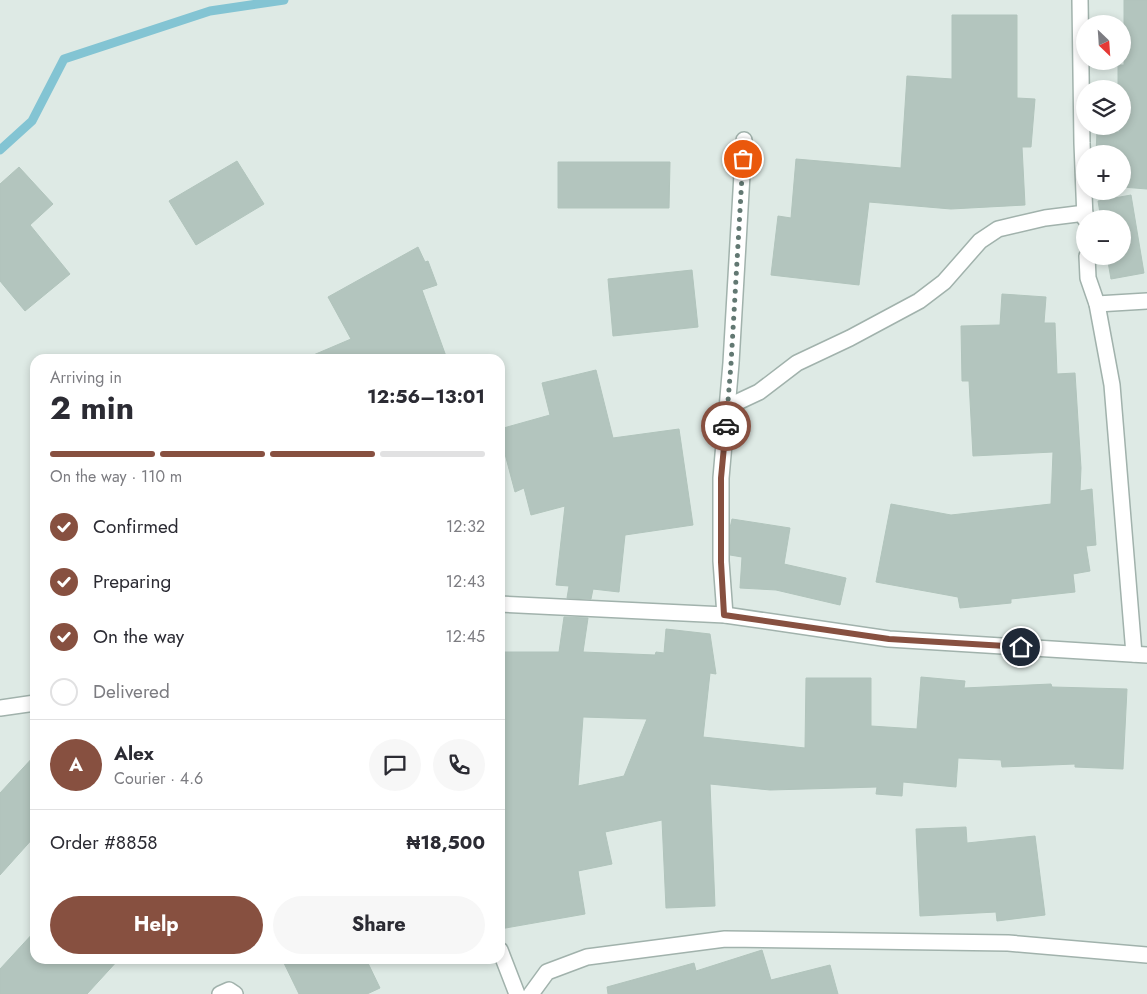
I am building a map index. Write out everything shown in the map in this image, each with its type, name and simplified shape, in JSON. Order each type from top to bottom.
[{"type":"street","points":[[1080,0],[1085,210]]},
{"type":"street","points":[[724,615],[721,562],[721,478],[728,408],[744,140]]},
{"type":"street","points":[[728,408],[759,392],[797,363],[850,338],[919,301],[944,282],[980,241],[998,229],[1045,218],[1076,216]]},
{"type":"street","points":[[505,604],[724,615],[889,639],[1141,655],[1112,385],[1097,304],[1088,278],[1087,265]]},
{"type":"street","points":[[1097,304],[1147,301]]},
{"type":"street","points":[[0,708],[29,704]]},
{"type":"street","points":[[531,994],[546,972],[587,958],[725,939],[1008,943],[1147,954]]},
{"type":"street","points":[[505,962],[518,994]]},
{"type":"street","points":[[220,994],[229,990],[235,994]]},
{"type":"building","points":[[1124,0],[1147,0],[1147,189],[1131,188],[1131,145],[1096,145],[1097,135],[1131,135],[1131,80],[1118,80],[1118,70],[1131,70],[1131,15],[1124,15]]},
{"type":"building","points":[[952,15],[1017,15],[1017,98],[1035,99],[1031,147],[1022,147],[1025,205],[951,209],[869,202],[859,285],[771,275],[778,216],[791,218],[796,159],[901,168],[907,76],[952,79]]},
{"type":"building","points":[[237,161],[264,204],[196,245],[169,201]]},
{"type":"building","points":[[558,162],[670,162],[669,208],[558,208]]},
{"type":"building","points":[[19,167],[53,204],[30,225],[70,274],[25,311],[0,281],[0,184]]},
{"type":"building","points":[[1131,195],[1144,273],[1111,279],[1109,265],[1131,265],[1131,210],[1100,210],[1098,201],[1131,200]]},
{"type":"building","points":[[418,247],[425,262],[428,261],[437,285],[422,290],[445,354],[316,354],[351,339],[328,297]]},
{"type":"building","points":[[692,270],[698,327],[613,336],[608,279]]},
{"type":"building","points":[[1002,294],[1046,297],[1044,323],[1055,323],[1057,374],[1075,373],[1081,468],[1080,491],[1092,489],[1096,545],[1086,546],[1090,571],[1073,574],[1075,592],[1011,599],[1011,603],[960,608],[958,597],[876,582],[891,504],[951,515],[1051,504],[1053,452],[973,456],[969,381],[962,381],[961,326],[1000,325]]},
{"type":"building","points":[[596,370],[613,438],[679,429],[693,525],[625,535],[619,592],[593,589],[591,599],[567,598],[569,586],[556,585],[565,506],[531,515],[524,488],[515,492],[505,454],[505,428],[550,415],[542,383]]},
{"type":"building","points":[[732,519],[790,528],[784,564],[846,578],[840,605],[776,590],[740,588],[742,557],[730,555]]},
{"type":"building","points":[[564,617],[588,618],[583,652],[655,655],[656,652],[664,653],[666,629],[710,634],[716,674],[710,673],[703,737],[805,748],[806,678],[871,678],[871,726],[917,729],[921,677],[965,681],[964,688],[1051,684],[1052,687],[1127,689],[1123,769],[1075,767],[1075,764],[1002,767],[1001,760],[958,758],[956,787],[903,782],[902,796],[876,794],[877,787],[770,790],[710,784],[715,906],[666,908],[662,820],[605,832],[612,864],[578,871],[585,914],[505,928],[505,652],[559,652]],"holes":[[[583,717],[647,719],[624,776],[578,786]]]},
{"type":"building","points":[[30,760],[30,842],[0,875],[0,793]]},
{"type":"building","points":[[966,827],[967,843],[1035,836],[1045,915],[997,921],[996,912],[920,916],[916,829]]},
{"type":"building","points":[[30,936],[30,964],[114,964],[87,994],[0,994],[0,969]]},
{"type":"building","points":[[762,950],[771,980],[830,965],[838,994],[608,994],[607,987],[694,963],[696,971]]},
{"type":"building","points":[[284,964],[368,964],[380,988],[367,994],[299,994]]},
{"type":"waterway","points":[[0,150],[32,121],[64,59],[210,11],[284,0]]},
{"type":"way so far","points":[[726,426],[743,159]]},
{"type":"route","points":[[726,426],[721,478],[721,562],[724,615],[889,639],[1021,647]]}]
